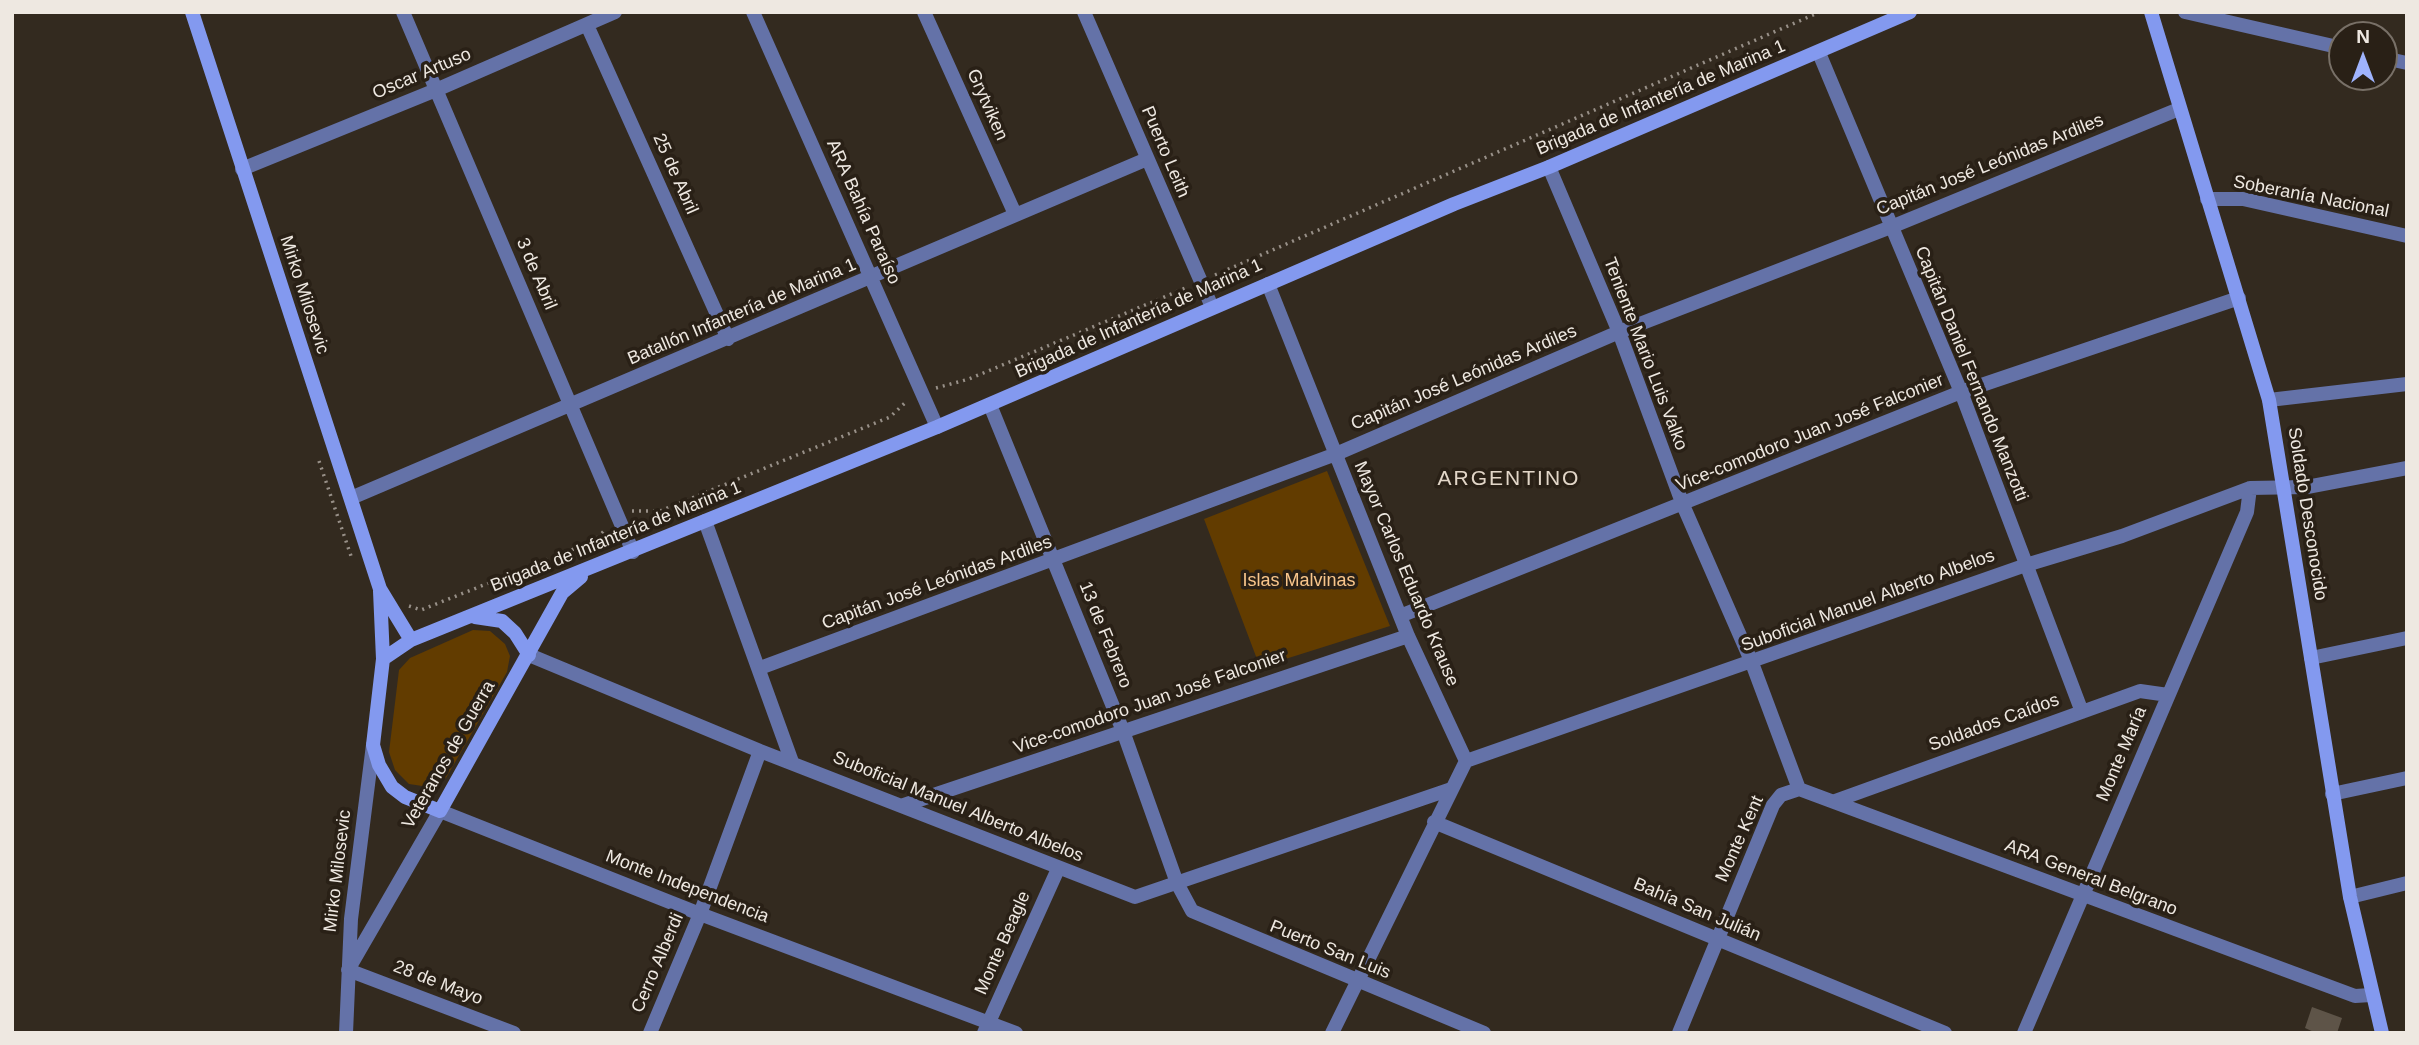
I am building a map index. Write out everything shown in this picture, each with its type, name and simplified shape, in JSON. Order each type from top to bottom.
[{"type":"street","name":"Mirko Milosevic","points":[[192,12],[380,589],[411,640]]},
{"type":"street","name":"3 de Abril","points":[[403,12],[633,552]]},
{"type":"street","name":"Oscar Artuso","points":[[242,169],[436,90],[615,12]]},
{"type":"street","name":"ARA Bahía Paraíso","points":[[753,12],[937,427]]},
{"type":"street","name":"Grytviken","points":[[924,12],[1015,214]]},
{"type":"street","name":"Puerto Leith","points":[[1084,12],[1212,307]]},
{"type":"street","name":"Brigada de Infantería de Marina 1","points":[[383,659],[411,640],[990,405],[1212,307],[1454,204],[1549,167],[1910,12]]},
{"type":"street","points":[[2185,12],[2328,45]]},
{"type":"street","name":"Soldado Desconocido","points":[[2152,13],[2269,400],[2350,897],[2382,1033]]},
{"type":"street","name":"25 de Abril","points":[[587,25],[728,339]]},
{"type":"street","name":"Capitán Daniel Fernando Manzotti","points":[[1819,52],[1961,392],[2082,712]]},
{"type":"street","name":"Capitán José Leónidas Ardiles","points":[[760,668],[1336,454],[1619,332],[1891,227],[2179,109]]},
{"type":"street","name":"Batallón Infantería de Marina 1","points":[[351,498],[1147,159]]},
{"type":"street","name":"Teniente Mario Luis Valko","points":[[1549,167],[1619,332],[1684,505],[1752,663],[1799,789]]},
{"type":"street","name":"Soberanía Nacional","points":[[2207,199],[2243,199],[2407,236]]},
{"type":"street","name":"Mayor Carlos Eduardo Krause","points":[[1268,284],[1408,636],[1466,761]]},
{"type":"street","name":"Vice-comodoro Juan José Falconier","points":[[1400,616],[1684,505],[1961,392],[2239,298]]},
{"type":"street","points":[[2269,400],[2407,384]]},
{"type":"street","name":"13 de Febrero","points":[[990,405],[1123,732],[1177,883]]},
{"type":"street","name":"Suboficial Manuel Alberto Albelos","points":[[1466,761],[2026,565],[2123,536],[2250,488],[2307,487],[2407,468]]},
{"type":"street","name":"Monte María","points":[[2024,1033],[2247,512],[2250,488]]},
{"type":"street","points":[[705,521],[792,762]]},
{"type":"street","name":"Veteranos de Guerra","points":[[348,970],[562,593],[593,568]]},
{"type":"street","name":"Mirko Milosevic","points":[[346,1033],[351,919],[383,659],[380,589]]},
{"type":"street","points":[[468,617],[502,621],[515,633],[529,655]]},
{"type":"street","name":"Vice-comodoro Juan José Falconier","points":[[904,805],[1408,636]]},
{"type":"street","points":[[2311,658],[2407,638]]},
{"type":"street","name":"Suboficial Manuel Alberto Albelos","points":[[529,655],[760,751],[1135,897],[1451,789]]},
{"type":"street","name":"Soldados Caídos","points":[[1835,801],[2140,691],[2168,695]]},
{"type":"street","name":"Monte Independencia","points":[[373,745],[379,765],[392,787],[405,797],[986,1027],[1016,1033]]},
{"type":"street","name":"Cerro Alberdi","points":[[650,1033],[700,914],[760,751]]},
{"type":"street","points":[[1332,1033],[1355,981],[1466,761]]},
{"type":"street","points":[[2332,794],[2407,778]]},
{"type":"street","name":"ARA General Belgrano","points":[[1799,789],[2355,996],[2371,995]]},
{"type":"street","name":"Monte Kent","points":[[1679,1033],[1773,805],[1781,795],[1799,789]]},
{"type":"street","name":"Bahía San Julián","points":[[1434,822],[1945,1033]]},
{"type":"street","name":"Monte Beagle","points":[[986,1027],[1058,869]]},
{"type":"street","name":"Puerto San Luis","points":[[1177,883],[1192,911],[1199,916],[1484,1033]]},
{"type":"street","points":[[2350,897],[2407,883]]},
{"type":"street","name":"28 de Mayo","points":[[348,970],[513,1033]]},
{"type":"path","points":[[403,595],[409,606],[421,610],[594,541],[618,518],[632,511],[660,511],[890,417],[921,392],[968,379],[1200,281],[1819,12]]},
{"type":"path","points":[[318,456],[351,557]]},
{"type":"green space","name":"Islas Malvinas","points":[[1327,471],[1390,626],[1260,667],[1204,519]]},
{"type":"green space","points":[[473,630],[490,631],[505,644],[510,656],[507,672],[446,778],[429,787],[409,784],[395,770],[389,752],[399,670],[410,658]]},
{"type":"building","points":[[2312,1007],[2342,1018],[2337,1033],[2316,1033],[2305,1028]]},
{"type":"district","name":"ARGENTINO","points":[[1509,479]]}]
